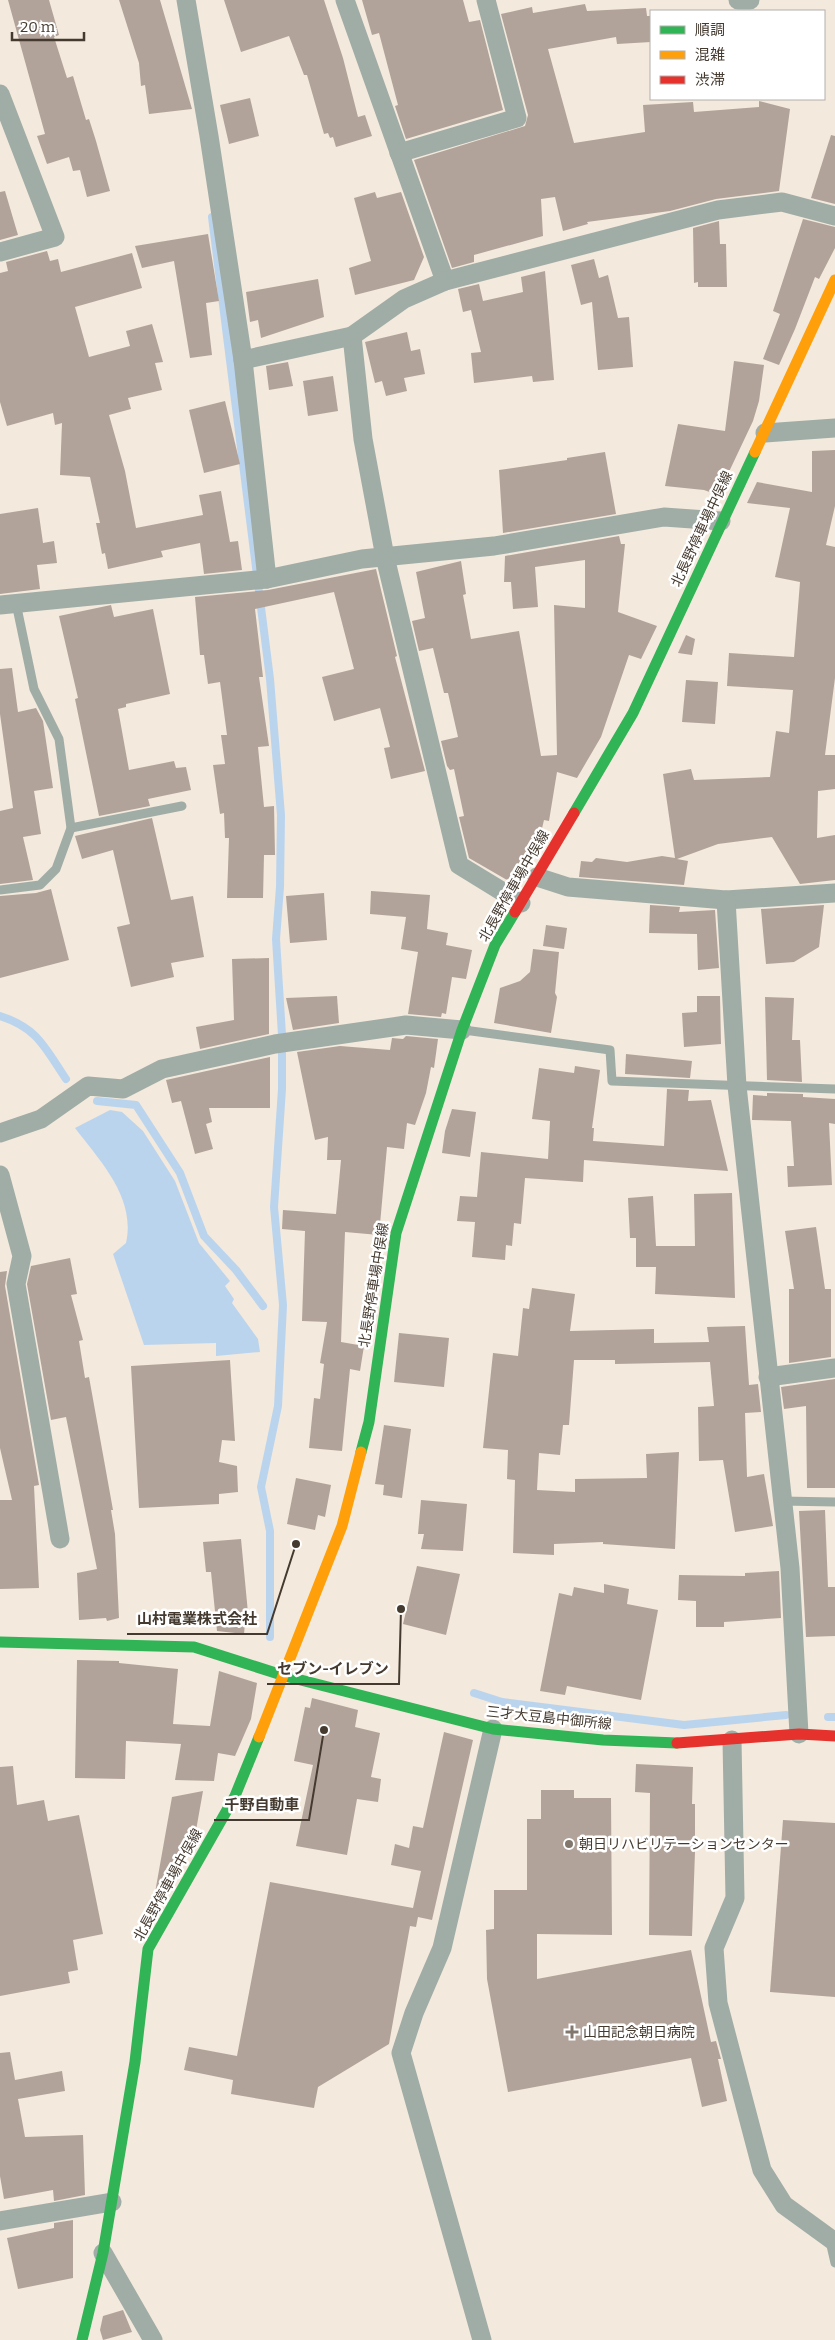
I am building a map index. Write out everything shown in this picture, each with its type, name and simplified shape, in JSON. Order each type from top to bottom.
[{"type":"main road","name":"北長野停車場中俣線","points":[[82,2340],[103,2253],[112,2202],[135,2062],[148,1949],[236,1796],[285,1676],[342,1526],[369,1422],[396,1233],[462,1030],[496,945],[634,713],[721,521],[765,433],[835,280]]},
{"type":"main road","name":"三才大豆島中御所線","points":[[0,1642],[194,1647],[285,1676],[494,1729],[678,1743],[799,1734],[835,1736]]},
{"type":"street","points":[[186,0],[243,360],[266,579]]},
{"type":"street","points":[[345,0],[445,281]]},
{"type":"street","points":[[399,153],[517,118],[486,0]]},
{"type":"street","points":[[738,0],[750,0]]},
{"type":"street","points":[[0,94],[55,237],[0,252]]},
{"type":"street","points":[[243,360],[352,336],[404,299],[445,281],[718,210],[782,202],[835,216]]},
{"type":"street","points":[[352,336],[363,439],[385,557],[459,865],[521,903]]},
{"type":"street","points":[[765,433],[835,428]]},
{"type":"street","points":[[8,604],[266,579],[362,559],[494,546],[664,518],[721,521]]},
{"type":"street","points":[[537,877],[568,887],[726,900],[835,893]]},
{"type":"street","points":[[726,900],[737,1086],[790,1568],[799,1734]]},
{"type":"street","points":[[0,1133],[42,1119],[88,1086],[123,1089],[162,1069],[282,1043],[406,1025],[462,1030]]},
{"type":"street","points":[[0,1175],[22,1256],[16,1284],[60,1539]]},
{"type":"street","points":[[768,1377],[835,1368]]},
{"type":"street","points":[[482,2340],[401,2053],[414,2013],[442,1948],[494,1729]]},
{"type":"street","points":[[732,1740],[735,1898],[714,1948],[718,2003],[762,2170],[784,2204],[832,2240]]},
{"type":"street","points":[[0,2221],[112,2202]]},
{"type":"street","points":[[103,2253],[153,2340]]},
{"type":"lane","points":[[0,890],[40,885],[56,869],[71,828],[59,739],[34,689],[8,604]]},
{"type":"lane","points":[[71,828],[182,806]]},
{"type":"lane","points":[[462,1030],[610,1050],[612,1080],[835,1089]]},
{"type":"lane","points":[[782,1500],[835,1502]]},
{"type":"lane","points":[[832,2240],[835,2263]]},
{"type":"water","points":[[110,1110],[122,1112],[143,1131],[175,1181],[199,1243],[230,1281],[225,1286],[234,1299],[232,1303],[258,1339],[260,1352],[216,1356],[216,1343],[144,1345],[113,1254],[126,1243],[128,1227],[126,1211],[114,1181],[75,1128]]},
{"type":"building","points":[[8,0],[49,0],[59,35],[54,37],[67,78],[73,76],[86,120],[89,119],[110,191],[87,197],[80,170],[73,171],[69,157],[47,164],[37,136],[45,134]]},
{"type":"building","points":[[119,0],[160,0],[192,109],[149,114],[145,85],[141,86],[139,63]]},
{"type":"building","points":[[224,0],[324,0],[343,58],[358,117],[365,115],[372,136],[336,147],[333,137],[330,138],[328,133],[324,134],[307,75],[304,75],[289,36],[241,52]]},
{"type":"building","points":[[362,0],[463,0],[469,22],[480,20],[503,110],[406,139],[395,106],[398,105],[379,33],[372,35]]},
{"type":"building","points":[[585,4],[587,11],[646,8],[647,16],[650,16],[650,42],[617,44],[616,37],[548,49],[574,143],[645,132],[643,105],[693,102],[694,112],[759,107],[759,101],[790,109],[779,191],[716,199],[670,211],[587,222],[588,224],[563,231],[555,197],[541,199],[543,236],[474,255],[474,262],[452,268],[414,160],[525,126],[528,115],[501,14],[532,7],[533,13]]},
{"type":"building","points":[[250,98],[259,136],[229,144],[220,105]]},
{"type":"building","points":[[831,135],[835,136],[835,204],[811,198]]},
{"type":"building","points":[[5,191],[18,235],[0,240],[0,192]]},
{"type":"building","points":[[375,192],[377,198],[401,192],[424,257],[414,280],[355,295],[349,268],[371,261],[354,198]]},
{"type":"building","points":[[803,219],[835,227],[835,248],[819,279],[815,277],[779,365],[763,359],[780,314],[773,311]]},
{"type":"building","points":[[719,221],[720,244],[726,244],[727,287],[698,287],[698,282],[694,283],[693,228]]},
{"type":"building","points":[[208,234],[219,301],[206,303],[212,355],[190,358],[174,261],[142,268],[135,246]]},
{"type":"building","points":[[47,251],[50,261],[58,259],[61,272],[132,253],[142,288],[75,307],[89,357],[130,346],[126,331],[152,324],[163,362],[155,363],[162,390],[128,398],[131,409],[109,415],[125,471],[136,528],[203,515],[199,495],[221,491],[230,542],[238,541],[242,570],[204,574],[200,543],[161,551],[163,557],[108,569],[105,553],[102,554],[96,523],[100,523],[90,477],[60,475],[62,423],[55,425],[53,413],[7,426],[0,402],[0,273],[8,271],[6,262]]},
{"type":"building","points":[[594,259],[599,278],[608,275],[618,318],[629,317],[633,367],[598,370],[592,302],[581,305],[571,265]]},
{"type":"building","points":[[545,271],[554,380],[533,382],[532,376],[474,383],[471,353],[481,352],[471,310],[463,312],[458,289],[479,284],[483,301],[523,292],[521,277]]},
{"type":"building","points":[[318,279],[324,317],[261,338],[258,320],[250,322],[246,292]]},
{"type":"building","points":[[407,332],[411,351],[420,349],[425,374],[404,378],[407,391],[386,396],[382,381],[375,383],[365,342]]},
{"type":"building","points":[[734,361],[764,365],[759,401],[753,421],[718,495],[704,490],[665,486],[678,424],[725,431]]},
{"type":"building","points":[[288,362],[293,386],[269,390],[266,366]]},
{"type":"building","points":[[333,376],[338,411],[308,416],[303,381]]},
{"type":"building","points":[[225,401],[240,464],[204,473],[189,410]]},
{"type":"building","points":[[835,450],[835,506],[826,545],[835,547],[835,678],[825,755],[835,755],[835,789],[818,791],[817,838],[835,835],[835,880],[800,884],[772,837],[718,844],[677,859],[688,861],[684,885],[579,877],[581,861],[592,862],[596,858],[627,862],[662,856],[675,858],[663,774],[691,769],[694,780],[770,777],[776,731],[789,733],[793,690],[727,686],[729,653],[794,657],[800,582],[775,577],[790,508],[747,503],[757,482],[812,492],[812,451]]},
{"type":"building","points":[[605,452],[616,514],[503,533],[499,470],[567,460],[567,458]]},
{"type":"building","points":[[38,508],[43,543],[54,541],[57,563],[37,565],[40,589],[0,594],[0,514]]},
{"type":"building","points":[[619,536],[621,544],[625,544],[618,612],[657,626],[641,659],[629,655],[601,737],[577,778],[557,772],[549,821],[544,820],[539,841],[514,884],[469,858],[459,817],[464,816],[454,769],[450,770],[447,766],[441,741],[458,737],[448,693],[444,693],[433,648],[419,651],[412,621],[425,618],[416,572],[461,561],[466,594],[463,595],[471,639],[519,631],[541,756],[557,755],[554,605],[585,608],[585,560],[535,567],[538,607],[513,609],[511,582],[504,582],[505,556]]},
{"type":"building","points":[[376,569],[397,656],[395,657],[425,771],[391,779],[384,748],[390,747],[380,708],[334,721],[322,677],[354,669],[334,592],[255,609],[263,677],[259,677],[269,746],[258,747],[264,807],[274,806],[275,855],[264,855],[263,898],[227,898],[229,838],[225,838],[224,813],[220,814],[213,765],[225,764],[221,735],[227,735],[220,682],[208,684],[204,655],[200,655],[195,597],[268,590]]},
{"type":"building","points":[[111,605],[114,617],[153,609],[170,694],[126,704],[126,707],[118,709],[129,770],[174,761],[176,768],[186,767],[191,790],[148,799],[150,806],[99,816],[75,699],[78,698],[59,616]]},
{"type":"building","points":[[686,635],[695,639],[692,655],[678,653]]},
{"type":"building","points":[[12,668],[18,712],[36,708],[43,721],[53,788],[34,791],[41,834],[23,837],[33,880],[0,884],[0,811],[13,808],[0,714],[0,669]]},
{"type":"building","points":[[686,680],[718,682],[715,724],[682,722]]},
{"type":"building","points":[[152,818],[171,900],[193,896],[204,957],[171,963],[174,977],[131,987],[117,927],[130,924],[113,850],[82,859],[75,836]]},
{"type":"building","points":[[51,889],[69,960],[0,978],[0,896],[36,893]]},
{"type":"building","points":[[371,891],[430,895],[427,929],[448,933],[446,945],[472,950],[466,979],[452,977],[446,1014],[442,1013],[441,1017],[408,1014],[418,952],[401,949],[406,917],[370,914]]},
{"type":"building","points":[[324,893],[327,940],[290,943],[286,896]]},
{"type":"building","points":[[650,905],[680,907],[679,912],[715,910],[719,968],[698,970],[697,934],[649,933]]},
{"type":"building","points":[[824,905],[819,947],[794,962],[766,964],[761,909]]},
{"type":"building","points":[[546,925],[567,928],[564,949],[543,946]]},
{"type":"building","points":[[533,949],[559,952],[555,993],[557,997],[551,1033],[494,1023],[500,988],[520,981],[530,972]]},
{"type":"building","points":[[269,958],[269,1034],[200,1049],[196,1027],[234,1020],[232,959]]},
{"type":"building","points":[[337,996],[339,1023],[293,1030],[286,998]]},
{"type":"building","points":[[697,996],[720,996],[721,1044],[684,1047],[682,1013],[697,1012]]},
{"type":"building","points":[[765,997],[794,998],[792,1040],[800,1040],[802,1082],[767,1080]]},
{"type":"building","points":[[406,1036],[438,1039],[434,1068],[431,1067],[426,1093],[415,1125],[407,1123],[404,1149],[387,1147],[379,1235],[345,1232],[341,1342],[364,1346],[360,1371],[350,1369],[342,1451],[309,1448],[314,1398],[320,1399],[324,1364],[320,1363],[327,1322],[302,1321],[305,1231],[282,1229],[283,1210],[336,1214],[341,1160],[327,1160],[328,1137],[315,1140],[297,1052],[340,1046],[390,1050],[392,1038],[403,1039]]},
{"type":"building","points":[[626,1054],[692,1061],[690,1078],[625,1074]]},
{"type":"building","points":[[270,1057],[270,1108],[209,1108],[212,1122],[206,1124],[213,1149],[195,1154],[181,1101],[172,1103],[166,1080]]},
{"type":"building","points":[[575,1066],[600,1070],[592,1128],[594,1128],[593,1141],[664,1146],[667,1089],[689,1090],[688,1101],[711,1100],[728,1171],[584,1160],[583,1182],[525,1178],[521,1224],[514,1223],[512,1246],[506,1245],[505,1260],[472,1257],[475,1222],[457,1221],[460,1196],[477,1197],[481,1152],[548,1159],[550,1121],[532,1119],[539,1068],[574,1073]]},
{"type":"building","points":[[767,1093],[803,1094],[803,1097],[835,1099],[835,1124],[829,1123],[832,1185],[788,1187],[787,1166],[794,1166],[791,1121],[752,1120],[753,1095],[767,1096]]},
{"type":"building","points":[[452,1109],[476,1112],[470,1157],[442,1153],[445,1131]]},
{"type":"building","points":[[732,1193],[735,1298],[655,1294],[656,1267],[636,1267],[636,1238],[630,1238],[628,1198],[653,1196],[656,1246],[695,1246],[694,1194]]},
{"type":"building","points":[[816,1227],[825,1289],[831,1289],[831,1357],[789,1363],[789,1289],[794,1289],[785,1231]]},
{"type":"building","points":[[70,1258],[77,1294],[71,1295],[83,1340],[79,1341],[85,1378],[89,1377],[113,1510],[111,1510],[115,1534],[119,1618],[107,1621],[106,1618],[79,1620],[77,1573],[97,1569],[66,1417],[51,1420],[27,1284],[31,1266]]},
{"type":"building","points":[[7,1271],[5,1286],[39,1485],[34,1486],[39,1588],[0,1589],[0,1500],[12,1500],[0,1448],[0,1272]]},
{"type":"building","points":[[532,1288],[575,1294],[570,1331],[654,1329],[654,1343],[709,1342],[707,1327],[745,1326],[749,1385],[758,1384],[761,1412],[745,1413],[747,1477],[764,1474],[773,1526],[735,1532],[723,1460],[699,1461],[698,1407],[714,1406],[710,1362],[615,1364],[615,1360],[574,1360],[569,1425],[563,1425],[560,1455],[539,1453],[537,1490],[575,1492],[575,1479],[647,1478],[646,1454],[679,1452],[675,1549],[603,1544],[603,1542],[554,1544],[554,1555],[513,1553],[515,1480],[507,1479],[508,1450],[483,1448],[493,1353],[518,1356],[523,1308],[529,1309]]},
{"type":"building","points":[[399,1333],[449,1338],[444,1387],[394,1382]]},
{"type":"building","points":[[230,1360],[235,1441],[222,1440],[219,1462],[237,1466],[238,1492],[219,1494],[219,1504],[139,1508],[131,1366]]},
{"type":"building","points":[[835,1379],[835,1488],[807,1488],[806,1406],[784,1409],[781,1387]]},
{"type":"building","points":[[384,1425],[411,1429],[402,1498],[383,1495],[384,1485],[375,1484]]},
{"type":"building","points":[[296,1478],[331,1485],[325,1517],[318,1515],[315,1530],[287,1524]]},
{"type":"building","points":[[421,1500],[467,1504],[463,1551],[421,1549],[424,1534],[418,1534]]},
{"type":"building","points":[[825,1510],[828,1587],[835,1587],[835,1636],[806,1637],[799,1511]]},
{"type":"building","points":[[241,1539],[248,1613],[246,1613],[244,1634],[217,1631],[211,1572],[206,1572],[203,1542]]},
{"type":"building","points":[[417,1566],[460,1574],[446,1635],[403,1624]]},
{"type":"building","points":[[779,1571],[781,1618],[724,1622],[724,1627],[696,1627],[696,1601],[678,1600],[679,1575],[745,1576],[745,1573]]},
{"type":"building","points":[[604,1584],[629,1589],[627,1604],[658,1610],[641,1700],[567,1686],[565,1695],[540,1691],[559,1593],[572,1596],[574,1587],[604,1593]]},
{"type":"building","points":[[77,1660],[119,1661],[119,1663],[178,1669],[173,1724],[210,1726],[219,1671],[257,1683],[251,1719],[235,1756],[218,1753],[214,1781],[175,1780],[181,1744],[126,1741],[125,1779],[75,1778]]},
{"type":"building","points":[[312,1698],[358,1710],[355,1727],[380,1733],[371,1777],[381,1779],[378,1802],[357,1799],[347,1855],[296,1846],[313,1765],[294,1761],[305,1707],[310,1708]]},
{"type":"building","points":[[444,1732],[473,1740],[432,1920],[418,1917],[416,1927],[410,1926],[389,2044],[318,2087],[314,2108],[231,2094],[233,2080],[184,2070],[189,2047],[237,2056],[270,1882],[413,1908],[421,1871],[391,1865],[395,1844],[409,1848],[413,1826],[423,1828]]},
{"type":"building","points":[[636,1764],[693,1767],[692,1804],[695,1804],[695,1852],[692,1936],[649,1935],[650,1793],[635,1792]]},
{"type":"building","points":[[13,1766],[17,1805],[44,1800],[48,1821],[79,1815],[103,1934],[73,1940],[78,1970],[68,1972],[70,1983],[0,1996],[0,1767]]},
{"type":"building","points":[[541,1790],[574,1790],[574,1798],[611,1798],[612,1935],[537,1934],[537,1979],[691,1950],[711,2042],[716,2041],[721,2059],[718,2059],[727,2101],[702,2107],[691,2058],[508,2092],[487,1979],[486,1930],[494,1929],[494,1890],[527,1890],[527,1819],[541,1819]]},
{"type":"building","points":[[203,1791],[195,1836],[188,1835],[178,1866],[156,1905],[153,1904],[172,1797]]},
{"type":"building","points":[[783,1820],[835,1823],[835,1997],[770,1992]]},
{"type":"building","points":[[10,2052],[15,2080],[62,2071],[65,2091],[18,2099],[25,2137],[83,2135],[85,2195],[54,2201],[53,2190],[4,2199],[0,2176],[0,2053]]},
{"type":"building","points":[[73,2220],[73,2278],[18,2289],[7,2238],[54,2228],[54,2223]]},
{"type":"building","points":[[123,2310],[132,2332],[103,2340],[100,2330],[103,2316]]},
{"type":"waterway","points":[[212,217],[270,679],[281,815],[280,887],[276,939],[282,1035],[282,1089],[274,1207],[283,1305],[278,1406],[261,1487],[270,1531],[270,1637]]},
{"type":"waterway","points":[[0,1016],[13,1021],[32,1033],[46,1049],[66,1079]]},
{"type":"waterway","points":[[97,1101],[136,1105],[180,1173],[204,1236],[236,1270],[263,1306]]},
{"type":"waterway","points":[[474,1693],[502,1702],[684,1725],[786,1715]]},
{"type":"waterway","points":[[828,1717],[835,1717]]},
{"type":"traffic: fast","points":[[574,813],[633,713],[755,452]]},
{"type":"traffic: fast","points":[[361,1452],[369,1422],[396,1233],[462,1030],[495,945],[515,912]]},
{"type":"traffic: fast","points":[[0,1642],[194,1647],[285,1676],[493,1729],[603,1740],[677,1743]]},
{"type":"traffic: fast","points":[[82,2340],[103,2253],[135,2062],[148,1949],[235,1796],[259,1737]]},
{"type":"traffic: slow","points":[[755,452],[835,280]]},
{"type":"traffic: slow","points":[[259,1737],[342,1526],[361,1452]]},
{"type":"traffic: jam","points":[[515,912],[574,813]]},
{"type":"traffic: jam","points":[[677,1743],[799,1734],[835,1736]]},
{"type":"place","name":"山村電業株式会社","points":[[296,1544]]},
{"type":"place","name":"セブン-イレブン","points":[[401,1609]]},
{"type":"place","name":"千野自動車","points":[[324,1730]]},
{"type":"place","name":"朝日リハビリテーションセンター","points":[[569,1844]]},
{"type":"place","name":"山田記念朝日病院","points":[[572,2032]]}]
